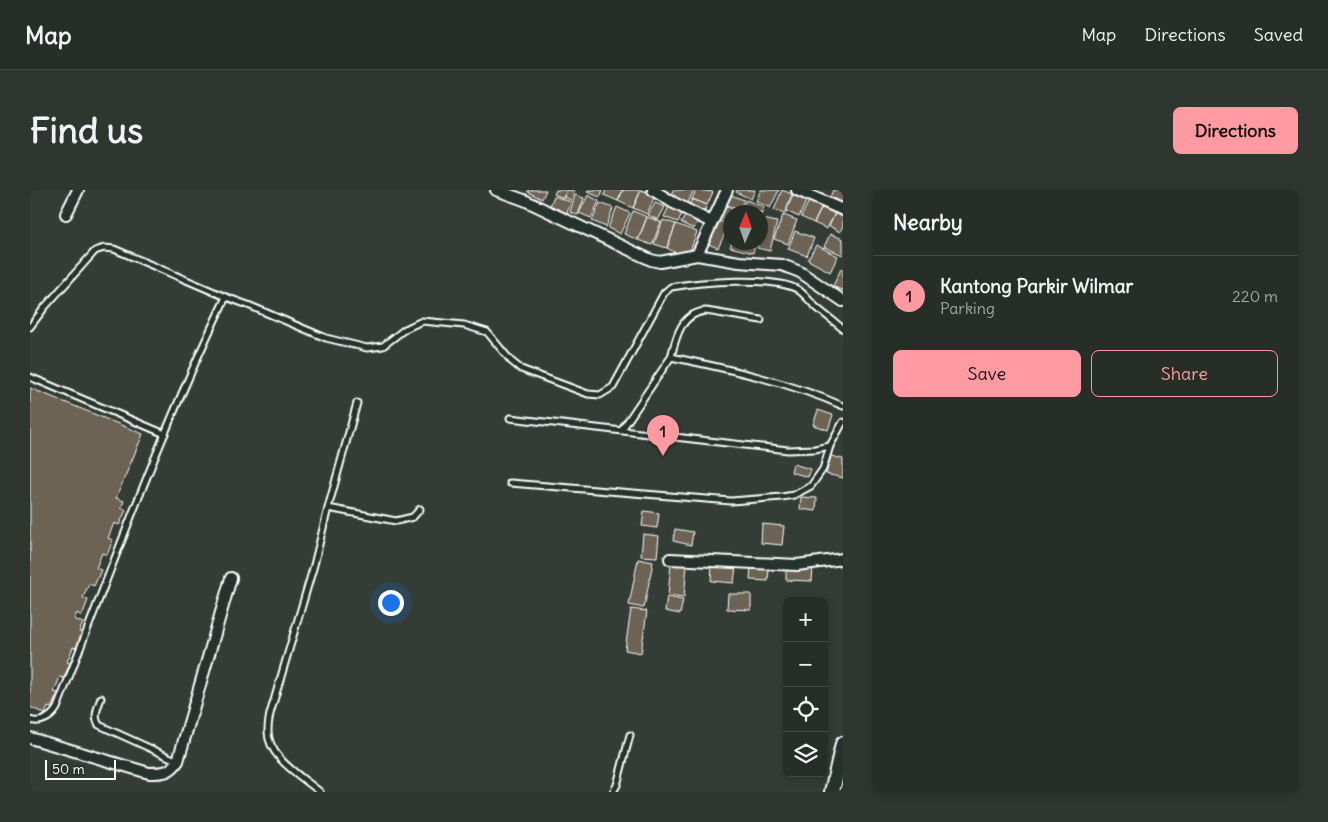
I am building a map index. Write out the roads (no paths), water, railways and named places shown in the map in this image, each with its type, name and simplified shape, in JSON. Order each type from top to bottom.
[{"type":"main road","points":[[832,792],[843,744]]},
{"type":"street","points":[[66,214],[78,190]]},
{"type":"street","points":[[496,190],[526,195],[651,260],[660,262],[697,255],[740,262],[782,265],[800,272],[843,302]]},
{"type":"street","points":[[653,190],[711,222]]},
{"type":"street","points":[[697,255],[727,190]]},
{"type":"street","points":[[797,190],[843,210]]},
{"type":"street","points":[[670,558],[797,565],[843,559]]},
{"type":"street","points":[[30,738],[149,773],[163,773],[173,769],[178,761],[231,578]]},
{"type":"lane","points":[[30,327],[45,306],[82,264],[95,251],[104,248],[114,249],[226,298],[248,305],[326,338],[367,348],[383,346],[405,329],[422,321],[464,325],[487,332],[511,361],[521,369],[588,394],[600,395],[613,387],[664,293],[671,287],[751,281],[796,288],[843,329]]},
{"type":"lane","points":[[30,720],[35,722],[48,718],[53,715],[57,708],[147,476],[208,332],[226,298]]},
{"type":"lane","points":[[621,431],[671,357],[676,337],[687,318],[698,312],[706,311],[761,320]]},
{"type":"lane","points":[[671,357],[769,381],[822,397],[843,406]]},
{"type":"lane","points":[[30,377],[165,434]]},
{"type":"lane","points":[[320,792],[276,755],[271,745],[268,730],[270,714],[314,565],[357,403]]},
{"type":"lane","points":[[510,418],[788,450],[815,449],[830,446]]},
{"type":"lane","points":[[510,483],[731,501],[794,495],[811,486],[823,469],[830,446],[843,422]]},
{"type":"lane","points":[[328,508],[396,521],[413,517],[420,509]]},
{"type":"lane","points":[[101,698],[96,714],[96,720],[99,725],[178,761]]},
{"type":"lane","points":[[613,792],[617,785],[630,735]]},
{"type":"place","name":"Kantong Parkir Wilmar","points":[[663,456]]}]
